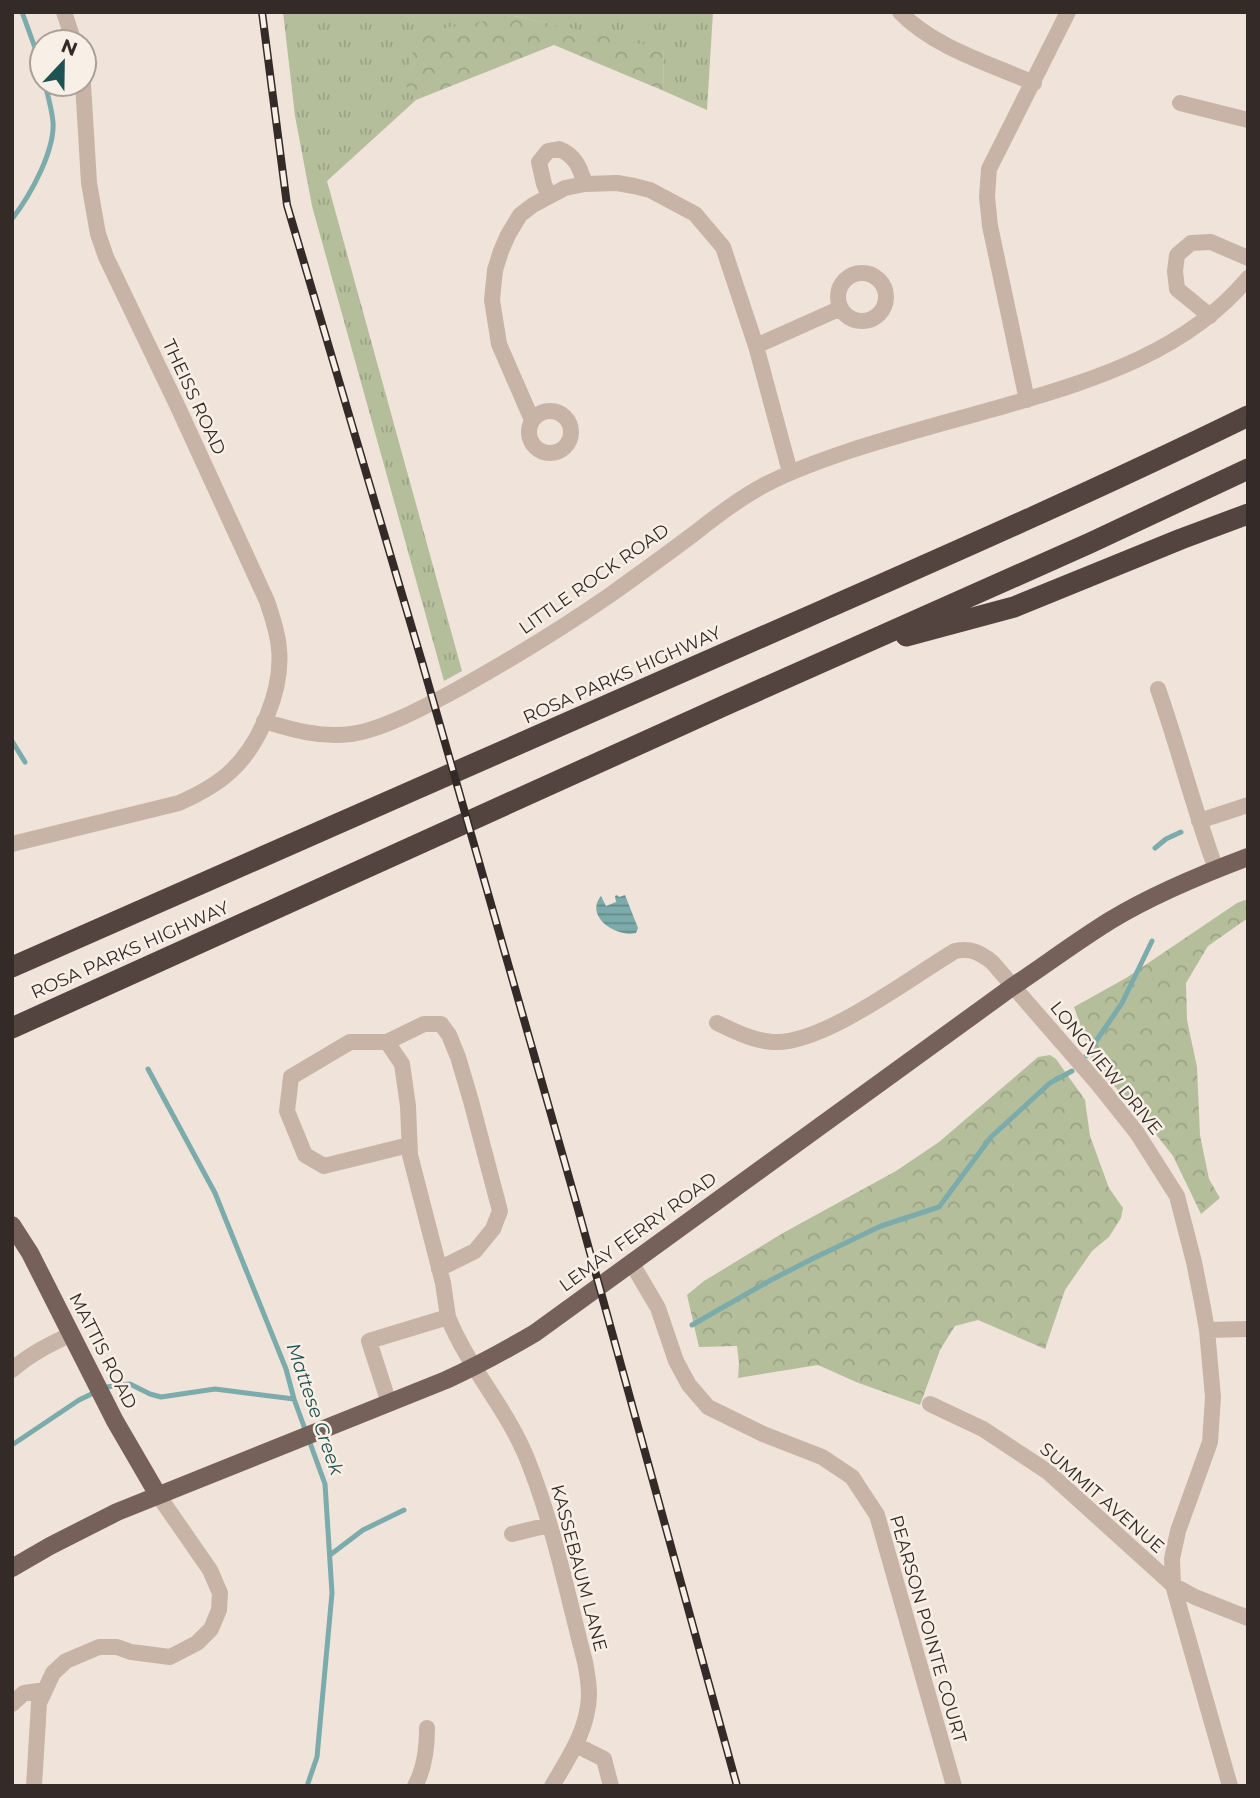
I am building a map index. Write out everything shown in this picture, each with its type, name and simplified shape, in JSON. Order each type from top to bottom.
[{"type":"highway","name":"ROSA PARKS HIGHWAY","points":[[12,967],[1001,532],[1248,416]]},
{"type":"highway","points":[[840,654],[1248,469]]},
{"type":"highway","points":[[840,654],[1014,607],[1248,514]]},
{"type":"highway","name":"ROSA PARKS HIGHWAY","points":[[12,1028],[840,654]]},
{"type":"main road","name":"LEMAY FERRY ROAD","points":[[12,1569],[106,1517],[473,1368],[535,1333],[1013,987],[1112,920],[1185,881],[1248,857]]},
{"type":"main road","name":"MATTIS ROAD","points":[[12,1225],[30,1253],[115,1421],[158,1495]]},
{"type":"street","points":[[900,12],[917,29],[934,40],[1034,83]]},
{"type":"street","points":[[1027,400],[990,226],[987,197],[989,169],[1068,12]]},
{"type":"street","name":"THEISS ROAD","points":[[84,98],[89,183],[98,234],[106,257],[253,568],[276,628],[279,670],[276,688],[264,721]]},
{"type":"street","points":[[1180,103],[1248,120]]},
{"type":"street","points":[[549,196],[539,162],[548,151],[559,149],[574,158],[585,184]]},
{"type":"street","points":[[532,420],[499,344],[492,300],[500,251],[520,215],[533,205],[565,188],[617,183],[650,190],[695,214],[723,247],[756,346],[790,472]]},
{"type":"street","points":[[1210,316],[1177,289],[1177,255],[1191,243],[1211,242],[1248,258]]},
{"type":"street","name":"LITTLE ROCK ROAD","points":[[264,721],[293,730],[335,736],[375,729],[455,690],[561,628],[757,489],[790,472],[849,451],[1027,400],[1127,365],[1163,348],[1210,316],[1248,278]]},
{"type":"street","points":[[756,346],[841,308]]},
{"type":"street","points":[[1158,689],[1216,869]]},
{"type":"street","points":[[12,844],[178,803],[198,794],[217,783],[243,758],[264,721]]},
{"type":"street","points":[[1199,821],[1248,805]]},
{"type":"street","name":"LONGVIEW DRIVE","points":[[717,1023],[750,1037],[774,1042],[810,1035],[847,1018],[955,951],[973,950],[992,962],[1137,1133],[1177,1196],[1194,1262],[1207,1330],[1213,1397],[1210,1441],[1178,1531],[1172,1559],[1173,1585],[1230,1786]]},
{"type":"street","points":[[387,1042],[402,1064],[408,1106],[409,1145],[324,1166],[305,1156],[287,1111],[291,1077],[350,1042],[387,1042],[424,1024],[440,1024],[449,1035],[471,1101],[500,1211],[493,1229],[475,1251],[439,1269]]},
{"type":"street","name":"KASSEBAUM LANE","points":[[409,1145],[448,1317],[457,1340],[497,1401],[525,1454],[550,1525],[585,1662],[589,1694],[584,1725],[576,1745],[552,1786]]},
{"type":"street","name":"PEARSON POINTE COURT","points":[[631,1262],[657,1308],[676,1361],[689,1385],[708,1407],[763,1434],[822,1457],[852,1477],[877,1515],[954,1786]]},
{"type":"street","points":[[388,1403],[369,1340],[448,1317]]},
{"type":"street","points":[[1207,1330],[1248,1329]]},
{"type":"street","points":[[12,1370],[45,1346],[72,1334]]},
{"type":"street","name":"SUMMIT AVENUE","points":[[930,1404],[983,1429],[1048,1472],[1173,1585],[1195,1597],[1248,1618]]},
{"type":"street","points":[[34,1786],[39,1703],[53,1673],[66,1661],[99,1647],[117,1647],[131,1652],[170,1657],[197,1643],[211,1629],[219,1610],[220,1593],[210,1570],[158,1495]]},
{"type":"street","points":[[512,1534],[550,1525]]},
{"type":"street","points":[[12,1704],[24,1693],[45,1690]]},
{"type":"street","points":[[415,1786],[420,1777],[427,1747],[427,1728]]},
{"type":"street","points":[[576,1745],[604,1759],[611,1786]]},
{"type":"green space","points":[[283,12],[713,12],[707,110],[664,91],[663,50],[515,16],[406,83],[416,100],[327,181],[462,671],[444,681],[312,206],[295,116]]},
{"type":"green space","points":[[515,16],[663,49],[664,91],[554,45],[416,100],[405,84],[417,33]]},
{"type":"green space","points":[[1248,899],[1248,918],[1208,946],[1186,983],[1187,1020],[1197,1067],[1200,1135],[1209,1179],[1220,1198],[1201,1214],[1173,1156],[1140,1114],[1094,1064],[1074,1007],[1126,978],[1237,903]]},
{"type":"green space","points":[[1050,1055],[1056,1059],[1085,1100],[1090,1136],[1109,1188],[1123,1208],[1121,1218],[1109,1237],[1092,1251],[1065,1290],[1045,1349],[978,1320],[955,1326],[940,1350],[920,1405],[818,1365],[738,1378],[737,1346],[699,1347],[687,1295],[704,1281],[783,1233],[896,1171],[939,1142],[1038,1057]]},
{"type":"water","points":[[617,895],[625,895],[638,928],[636,933],[628,934],[612,929],[599,918],[596,911],[601,896],[606,906],[616,902]]},
{"type":"waterway","points":[[22,12],[28,28]]},
{"type":"waterway","points":[[12,219],[33,186],[50,146],[53,122],[48,98]]},
{"type":"waterway","points":[[12,741],[25,762]]},
{"type":"waterway","points":[[1155,848],[1181,832]]},
{"type":"waterway","points":[[1086,1056],[1122,1003],[1152,941]]},
{"type":"waterway","name":"Mattese Creek","points":[[148,1069],[215,1193],[286,1369],[325,1484],[332,1593],[317,1757],[307,1786]]},
{"type":"waterway","points":[[692,1325],[814,1258],[881,1226],[939,1207],[991,1137],[1050,1083],[1072,1071]]},
{"type":"waterway","points":[[12,1445],[79,1400],[106,1387],[130,1384],[161,1397],[215,1389],[294,1399]]},
{"type":"waterway","points":[[330,1555],[363,1530],[404,1510]]},
{"type":"railway","points":[[262,12],[287,205],[422,662],[578,1209],[737,1786]]}]
